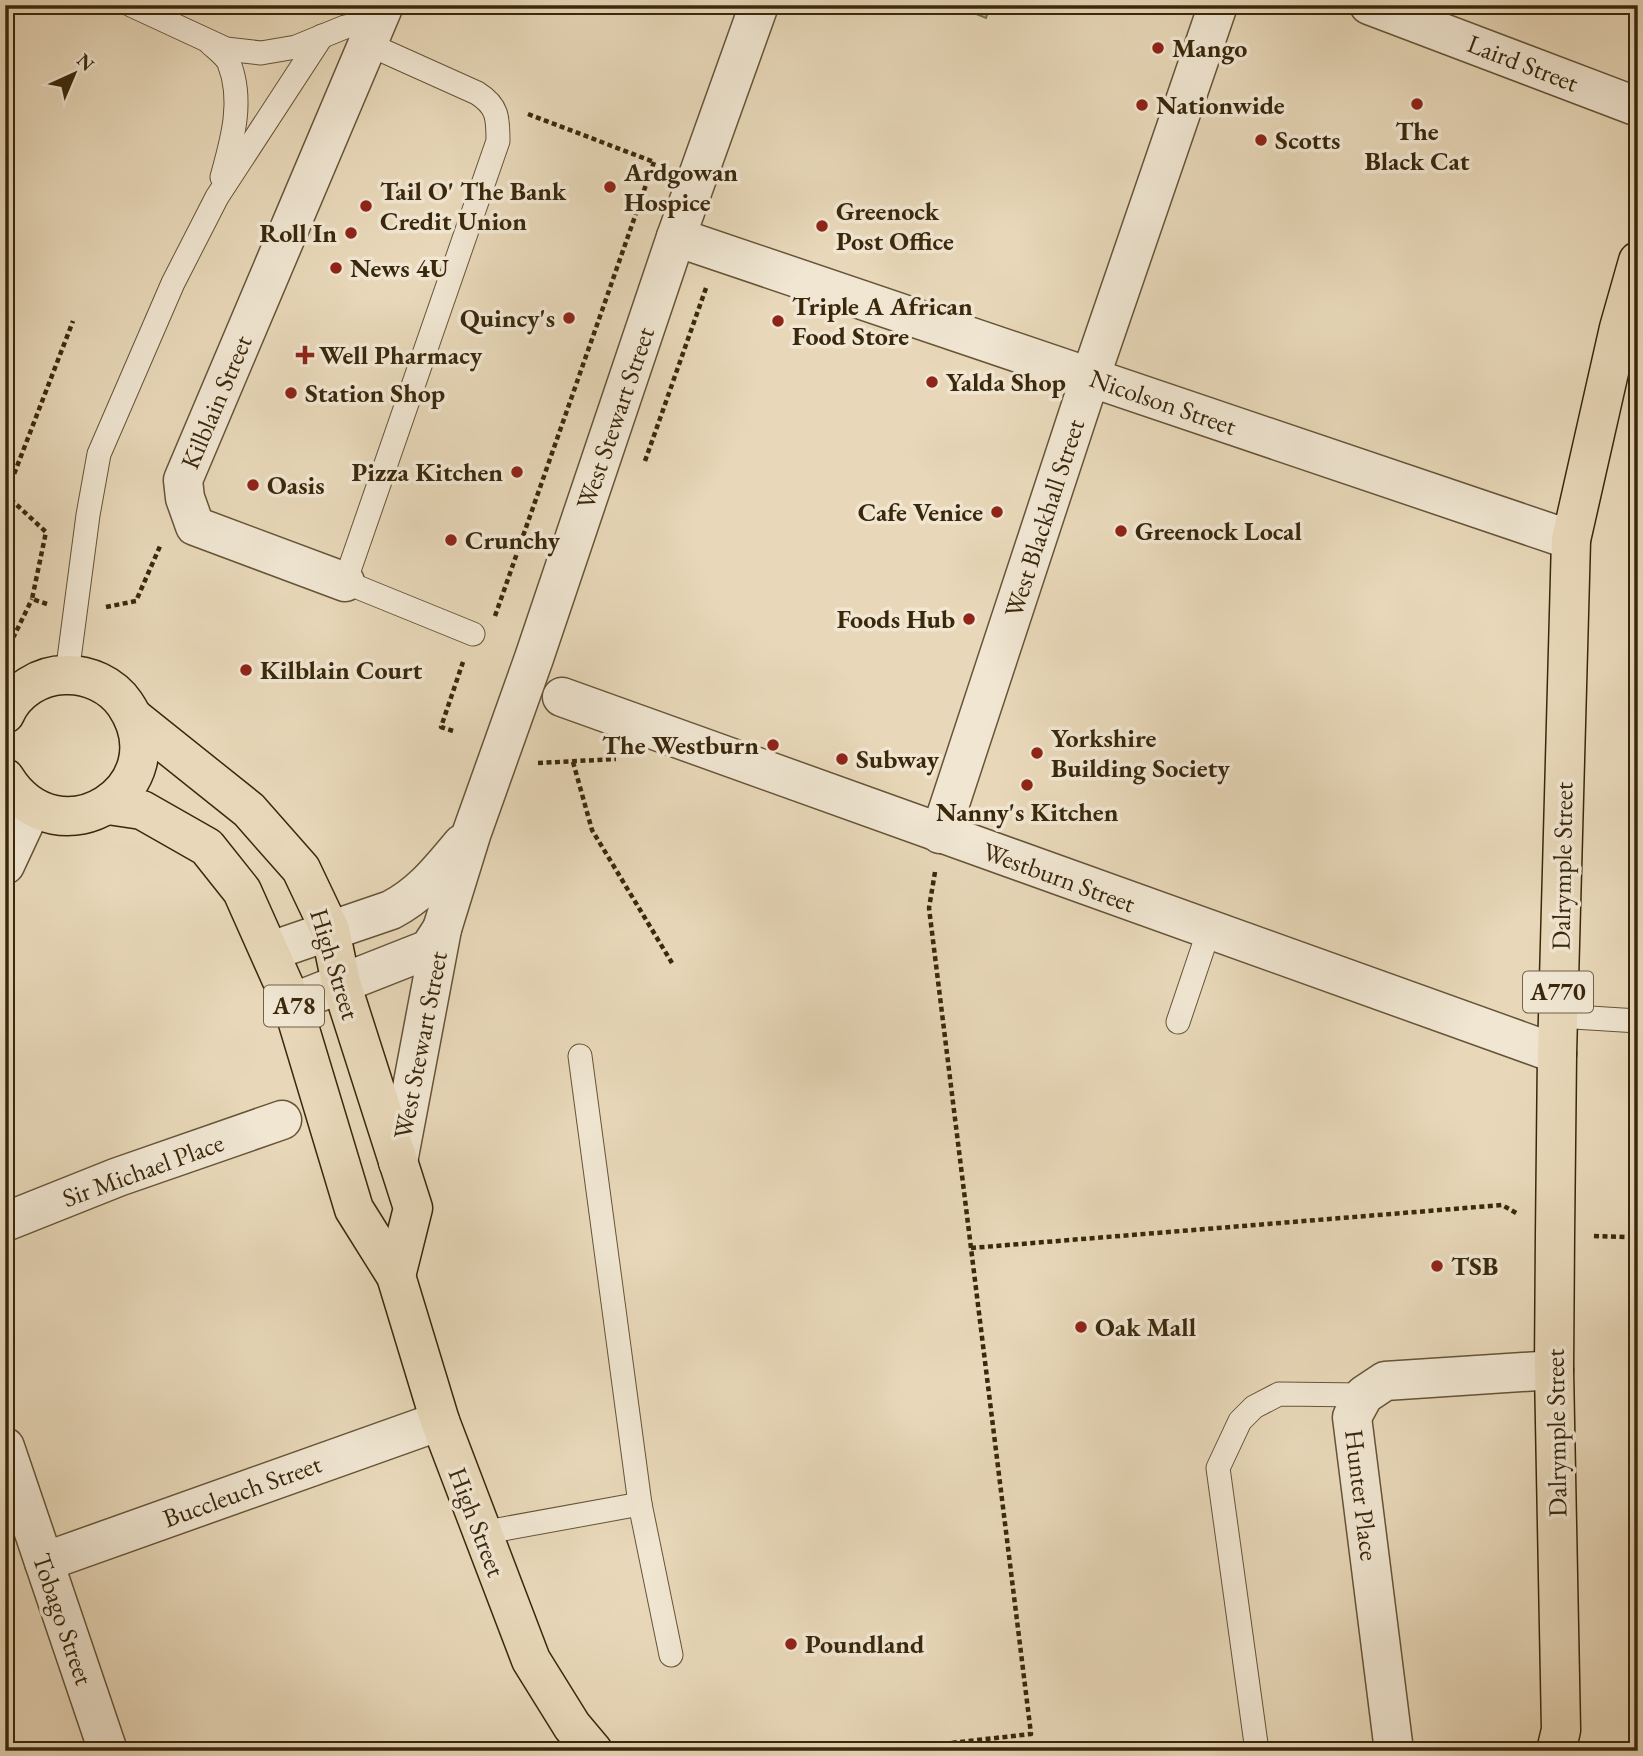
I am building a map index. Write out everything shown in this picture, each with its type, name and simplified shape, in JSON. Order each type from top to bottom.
[{"type":"main road","name":"Dalrymple Street","points":[[1563,1744],[1554,1370],[1557,1055],[1571,540],[1619,328],[1638,261]]},
{"type":"main road","points":[[5,714],[35,677]]},
{"type":"main road","name":"A78","points":[[5,778],[15,793],[32,807],[51,815],[71,817],[90,814],[108,805],[123,792],[133,775],[139,756],[139,737],[134,718],[119,695],[95,679],[35,677]]},
{"type":"main road","name":"High Street","points":[[134,718],[249,810],[301,869],[330,930],[341,983],[413,1208],[396,1276]]},
{"type":"main road","name":"High Street","points":[[108,805],[142,810],[207,847],[242,891],[292,1003],[354,1209],[396,1276],[440,1421],[531,1660],[582,1738]]},
{"type":"street","name":"West Stewart Street","points":[[398,1162],[442,929],[472,832],[534,658],[676,237],[759,5]]},
{"type":"street","name":"West Blackhall Street","points":[[940,834],[1090,378],[1219,5]]},
{"type":"street","name":"Laird Street","points":[[1369,5],[1638,107]]},
{"type":"street","name":"Kilblain Street","points":[[345,582],[195,526],[185,498],[183,480],[376,23]]},
{"type":"street","name":"Nicolson Street","points":[[676,237],[1571,540]]},
{"type":"street","name":"Westburn Street","points":[[562,697],[1557,1055]]},
{"type":"street","points":[[5,865],[32,807]]},
{"type":"street","name":"West Stewart Street","points":[[271,951],[391,910],[409,900],[430,883],[472,832]]},
{"type":"street","name":"West Stewart Street","points":[[292,1003],[429,948],[442,929]]},
{"type":"street","name":"Sir Michael Place","points":[[5,1222],[118,1177],[282,1120]]},
{"type":"street","name":"Hunter Place","points":[[1394,1751],[1352,1417],[1364,1395],[1385,1381],[1554,1370]]},
{"type":"street","name":"Buccleuch Street","points":[[44,1562],[440,1421]]},
{"type":"street","name":"Tobago Street","points":[[5,1447],[108,1751]]},
{"type":"lane","points":[[131,5],[226,49],[261,53],[296,47],[345,27],[376,23],[488,99],[496,111],[498,141],[345,582]]},
{"type":"lane","points":[[35,677],[75,613],[99,454],[173,283],[217,197],[322,36]]},
{"type":"lane","points":[[208,40],[229,61],[235,93],[235,129],[217,197]]},
{"type":"lane","name":"Kilblain Street","points":[[345,582],[482,631]]},
{"type":"lane","points":[[1178,1022],[1209,930]]},
{"type":"lane","points":[[1558,1016],[1638,1021]]},
{"type":"lane","points":[[579,1056],[640,1504],[671,1656]]},
{"type":"lane","points":[[1257,1751],[1218,1468],[1240,1421],[1266,1399],[1279,1394],[1364,1395]]},
{"type":"lane","points":[[481,1533],[640,1504]]},
{"type":"path","points":[[553,124],[630,153]]},
{"type":"path","points":[[453,731],[442,727],[482,631],[654,162]]},
{"type":"path","points":[[5,631],[15,636],[32,599],[46,531],[6,495],[73,321]]},
{"type":"path","points":[[32,599],[75,613],[136,601],[173,512],[185,498]]},
{"type":"path","points":[[573,762],[592,830],[672,963]]},
{"type":"path","points":[[929,908],[1031,1734],[943,1744],[943,1751]]},
{"type":"path","points":[[971,1248],[1502,1205]]},
{"type":"green space","points":[[954,5],[990,5],[986,18]]},
{"type":"place","name":"Mango","points":[[1158,48]]},
{"type":"place","name":"The Black Cat","points":[[1417,104]]},
{"type":"place","name":"Nationwide","points":[[1142,105]]},
{"type":"place","name":"Scotts","points":[[1261,140]]},
{"type":"place","name":"Ardgowan Hospice","points":[[610,187]]},
{"type":"place","name":"Tail O' The Bank Credit Union","points":[[366,206]]},
{"type":"place","name":"Greenock Post Office","points":[[822,226]]},
{"type":"place","name":"Roll In","points":[[351,233]]},
{"type":"place","name":"News 4U","points":[[336,268]]},
{"type":"place","name":"Quincy's","points":[[569,318]]},
{"type":"place","name":"Triple A African Food Store","points":[[778,321]]},
{"type":"place","name":"Well Pharmacy","points":[[305,355]]},
{"type":"place","name":"Yalda Shop","points":[[932,382]]},
{"type":"place","name":"Station Shop","points":[[291,393]]},
{"type":"place","name":"Pizza Kitchen","points":[[517,472]]},
{"type":"place","name":"Oasis","points":[[253,485]]},
{"type":"place","name":"Cafe Venice","points":[[997,512]]},
{"type":"place","name":"Greenock Local","points":[[1121,531]]},
{"type":"place","name":"Crunchy","points":[[451,540]]},
{"type":"place","name":"Foods Hub","points":[[969,619]]},
{"type":"place","name":"Kilblain Court","points":[[246,670]]},
{"type":"place","name":"The Westburn","points":[[773,745]]},
{"type":"place","name":"Yorkshire Building Society","points":[[1037,753]]},
{"type":"place","name":"Subway","points":[[842,759]]},
{"type":"place","name":"Nanny's Kitchen","points":[[1027,785]]},
{"type":"place","name":"TSB","points":[[1437,1266]]},
{"type":"place","name":"Oak Mall","points":[[1081,1327]]},
{"type":"place","name":"Poundland","points":[[791,1644]]}]
